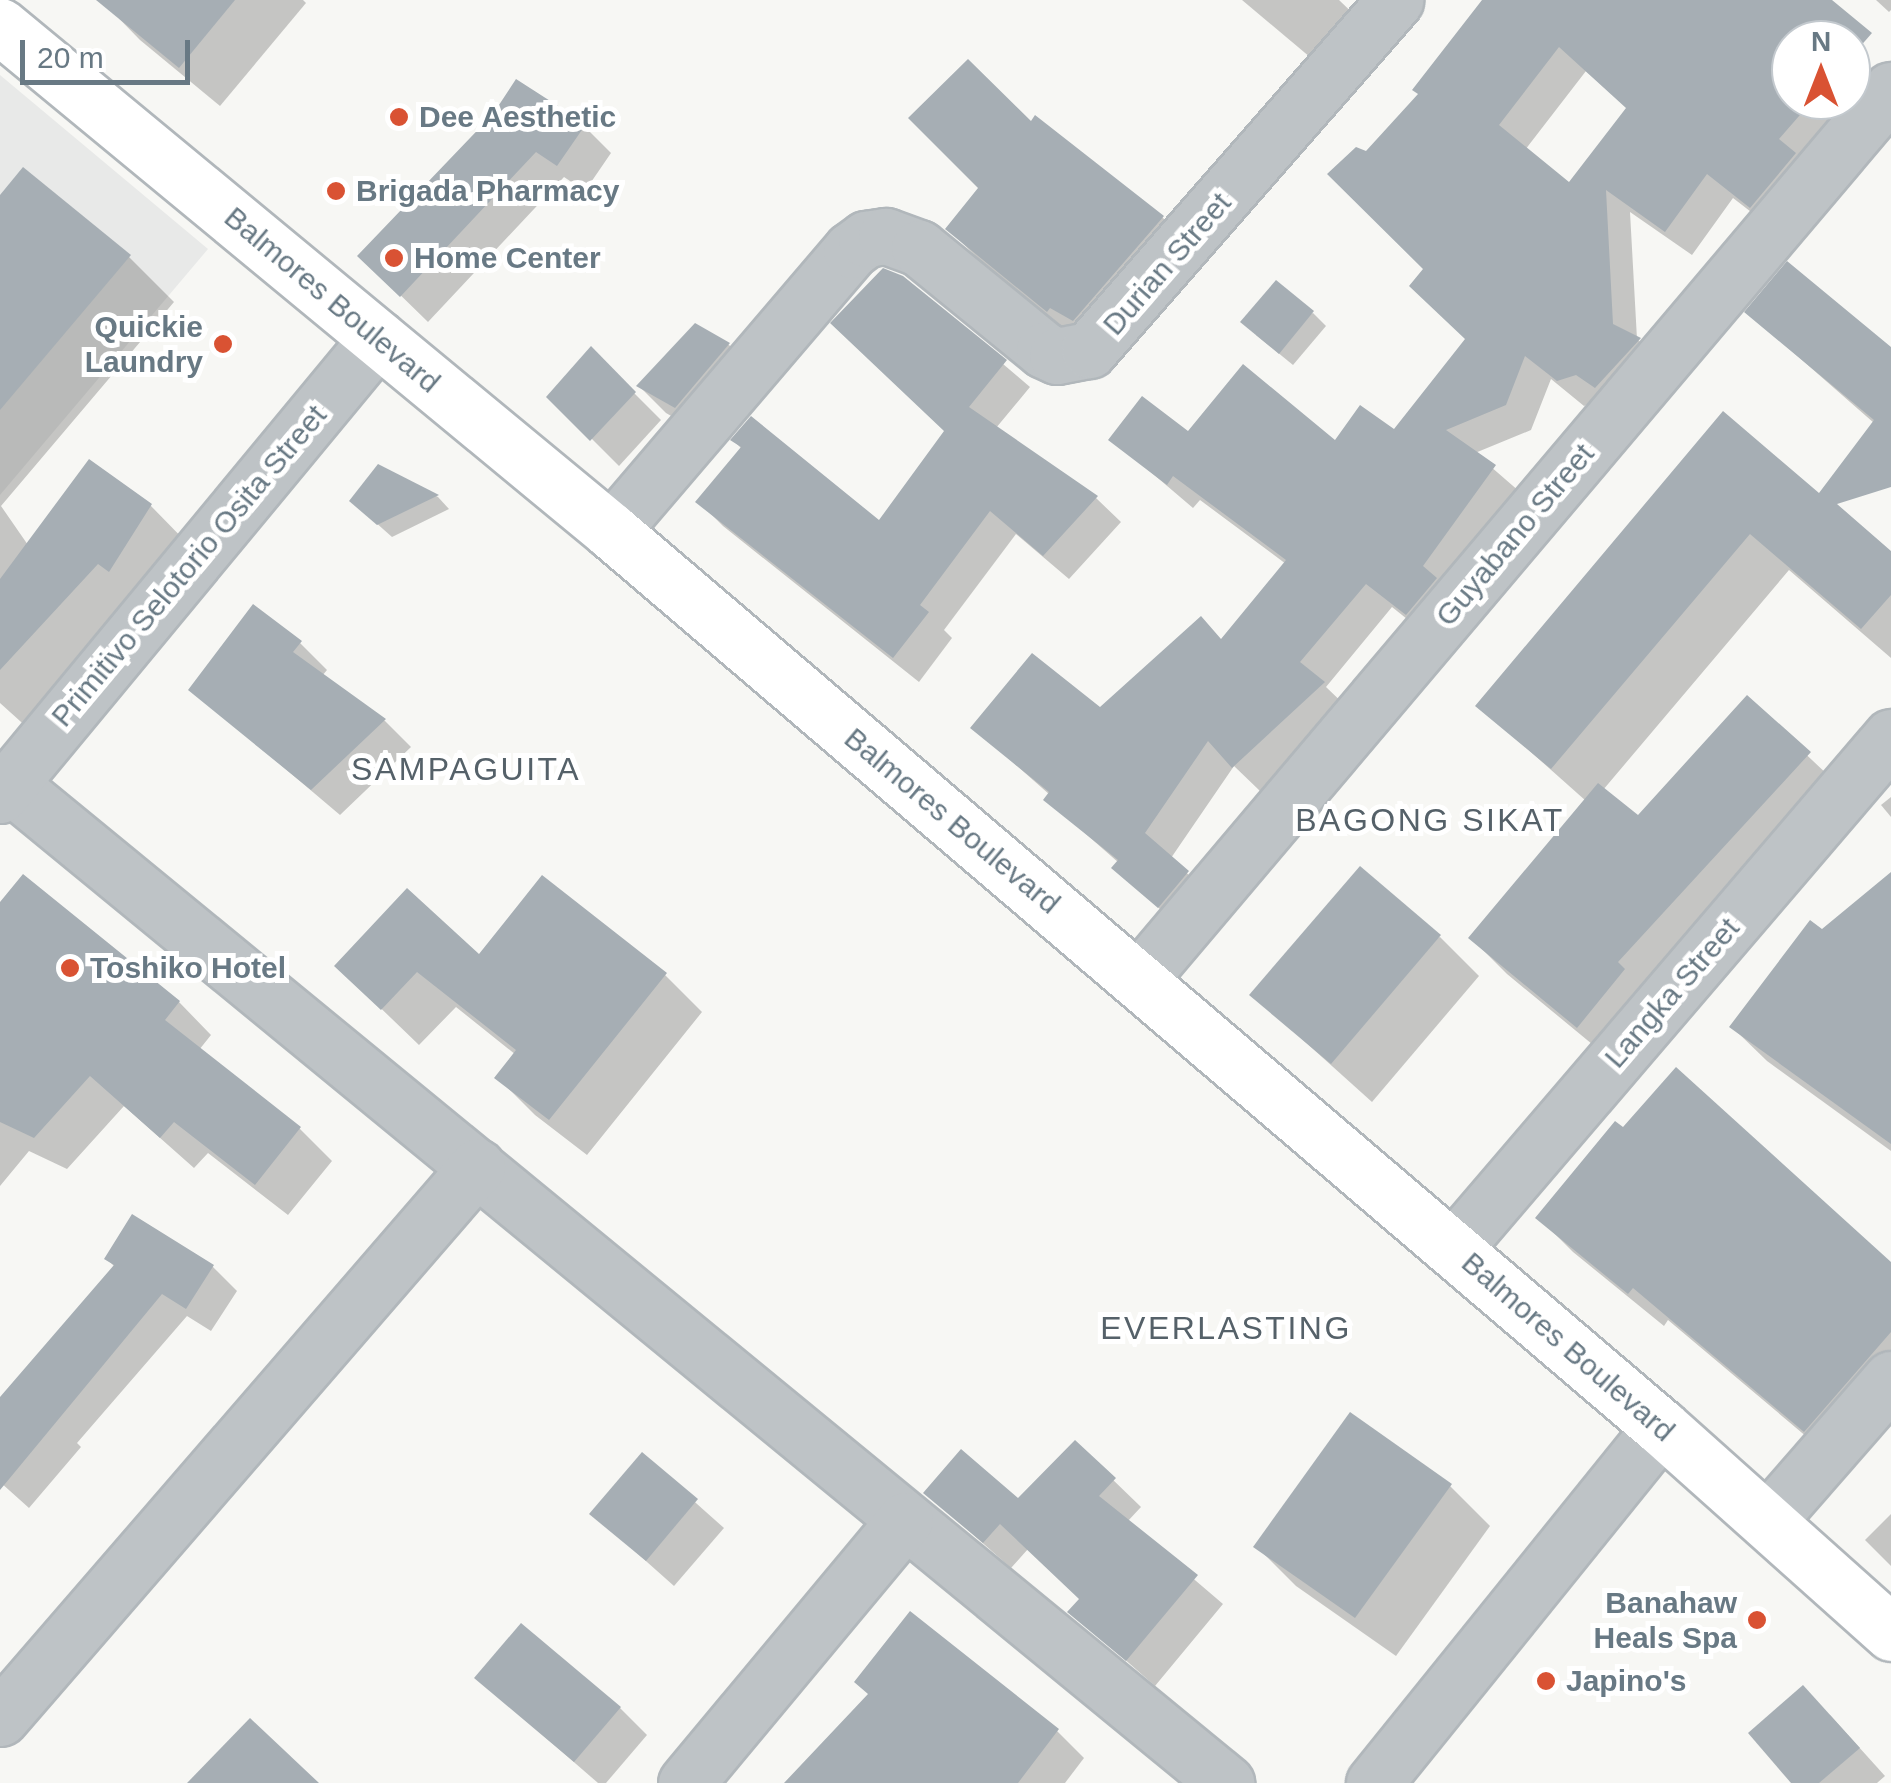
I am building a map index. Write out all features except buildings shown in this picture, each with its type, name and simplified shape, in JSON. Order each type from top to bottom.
[{"type":"main road","name":"Balmores Boulevard","points":[[0,26],[611,531],[1454,1249],[1768,1520],[1891,1633]]},
{"type":"street","name":"Durian Street","points":[[611,531],[851,250],[866,239],[886,236],[918,248],[1044,350],[1073,356],[1089,350],[1395,0]]},
{"type":"street","name":"Guyabano Street","points":[[1138,980],[1891,90]]},
{"type":"street","name":"Primitivo Selotorio Osita Street","points":[[5,789],[378,338]]},
{"type":"street","name":"Langka Street","points":[[1454,1249],[1891,738]]},
{"type":"street","points":[[5,789],[477,1167],[1226,1783]]},
{"type":"street","points":[[0,1718],[477,1167]]},
{"type":"street","points":[[1768,1520],[1891,1379]]},
{"type":"street","points":[[1374,1783],[1661,1428]]},
{"type":"street","points":[[686,1783],[905,1520]]},
{"type":"shaded area","points":[[0,75],[208,249],[0,495]]},
{"type":"place","name":"Dee Aesthetic","points":[[399,117]]},
{"type":"place","name":"Brigada Pharmacy","points":[[336,191]]},
{"type":"place","name":"Home Center","points":[[394,258]]},
{"type":"place","name":"Quickie Laundry","points":[[223,344]]},
{"type":"place","name":"Toshiko Hotel","points":[[70,968]]},
{"type":"place","name":"Banahaw Heals Spa","points":[[1757,1620]]},
{"type":"place","name":"Japino's","points":[[1546,1681]]},
{"type":"district","name":"SAMPAGUITA","points":[[466,769]]},
{"type":"district","name":"BAGONG SIKAT","points":[[1430,820]]},
{"type":"district","name":"EVERLASTING","points":[[1226,1328]]}]
